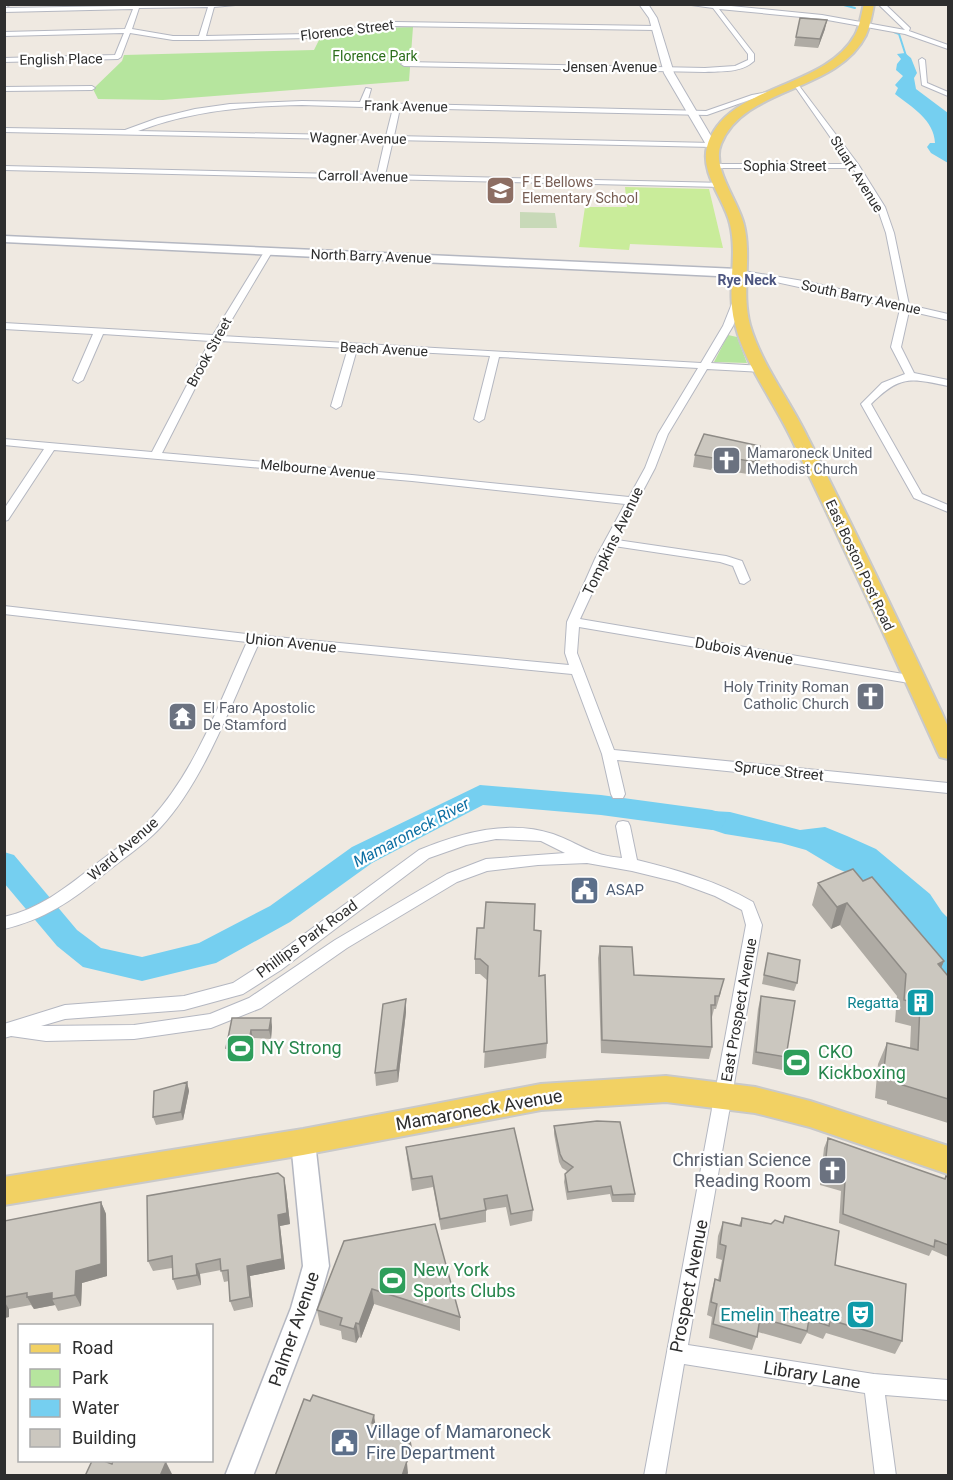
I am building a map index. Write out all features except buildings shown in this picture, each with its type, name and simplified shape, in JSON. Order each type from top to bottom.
[{"type":"main road","points":[[643,4],[653,18],[668,68],[681,97],[693,112],[713,146]]},
{"type":"main road","points":[[713,146],[718,134],[740,113],[753,104],[824,71],[849,51],[864,26],[869,4]]},
{"type":"main road","name":"East Boston Post Road","points":[[713,146],[714,166],[738,225],[740,240],[738,301],[750,344],[798,435],[948,751]]},
{"type":"main road","name":"Mamaroneck Avenue","points":[[4,1191],[303,1142],[541,1097],[666,1089],[755,1100],[810,1114],[948,1160]]},
{"type":"street","points":[[5,7],[243,4]]},
{"type":"street","points":[[687,4],[716,9],[743,8],[822,17],[895,30],[948,47]]},
{"type":"street","points":[[880,4],[908,29]]},
{"type":"street","points":[[202,38],[211,5]]},
{"type":"street","points":[[127,31],[138,6]]},
{"type":"street","name":"Jensen Avenue","points":[[404,64],[737,68],[751,61],[751,54],[716,9]]},
{"type":"street","name":"Florence Street","points":[[4,34],[148,31],[173,38],[311,36],[395,24],[655,28]]},
{"type":"street","points":[[895,30],[908,29],[948,40]]},
{"type":"street","name":"English Place","points":[[4,60],[118,57],[127,31]]},
{"type":"street","points":[[922,60],[924,84],[948,94]]},
{"type":"street","name":"Stuart Avenue","points":[[797,85],[855,166],[881,207],[887,224],[905,307],[896,347],[910,374]]},
{"type":"street","points":[[4,89],[92,88]]},
{"type":"street","points":[[363,105],[368,89]]},
{"type":"street","name":"Frank Avenue","points":[[122,134],[158,119],[220,108],[273,104],[707,113],[754,96],[782,91]]},
{"type":"street","points":[[381,176],[397,106]]},
{"type":"street","name":"Wagner Avenue","points":[[4,130],[713,146]]},
{"type":"street","name":"Sophia Street","points":[[714,166],[855,166]]},
{"type":"street","name":"Carroll Avenue","points":[[4,168],[722,184]]},
{"type":"street","name":"North Barry Avenue","points":[[4,239],[738,273]]},
{"type":"street","name":"Brook Street","points":[[156,454],[214,340],[268,252]]},
{"type":"street","name":"South Barry Avenue","points":[[738,273],[809,285],[948,317]]},
{"type":"street","name":"Tompkins Avenue","points":[[618,794],[609,754],[571,653],[573,622],[610,542],[650,468],[663,434],[703,364],[728,326],[738,301]]},
{"type":"street","name":"Beach Avenue","points":[[4,326],[214,340],[703,364],[763,369]]},
{"type":"street","points":[[78,380],[99,332]]},
{"type":"street","points":[[336,406],[353,347]]},
{"type":"street","points":[[479,419],[495,355]]},
{"type":"street","points":[[948,383],[910,374],[894,379],[882,387],[866,404],[918,496],[948,508]]},
{"type":"street","name":"Melbourne Avenue","points":[[4,442],[50,448],[156,454],[631,501]]},
{"type":"street","points":[[4,518],[50,448]]},
{"type":"street","points":[[610,542],[722,559],[738,564],[744,580]]},
{"type":"street","name":"Union Avenue","points":[[4,610],[255,639],[578,670]]},
{"type":"street","name":"Dubois Avenue","points":[[573,622],[915,680]]},
{"type":"street","name":"Ward Avenue","points":[[4,923],[27,918],[65,898],[160,819],[181,790],[196,762],[255,639]]},
{"type":"street","name":"Spruce Street","points":[[609,754],[948,788]]},
{"type":"street","points":[[623,826],[630,864]]},
{"type":"street","name":"Phillips Park Road","points":[[9,1030],[65,1012],[184,1003],[237,989],[275,965],[398,872],[440,846],[470,838],[521,834],[542,837],[587,858]]},
{"type":"street","name":"Phillips Park Road","points":[[9,1030],[45,1034],[134,1032],[211,1021],[255,1003],[341,944],[452,878],[486,865],[538,859],[587,858],[630,864]]},
{"type":"street","name":"East Prospect Avenue","points":[[630,864],[695,881],[730,895],[748,906],[753,926],[723,1097]]},
{"type":"street","name":"Prospect Avenue","points":[[654,1476],[723,1097]]},
{"type":"street","name":"Palmer Avenue","points":[[239,1476],[304,1308],[316,1266],[303,1142]]},
{"type":"street","name":"Library Lane","points":[[677,1353],[874,1384],[948,1390]]},
{"type":"street","points":[[874,1384],[886,1476]]},
{"type":"green space","name":"Florence Park","points":[[413,27],[409,81],[163,100],[98,99],[93,89],[122,61],[124,55],[314,50],[320,38],[377,28]]},
{"type":"green space","points":[[625,187],[709,189],[723,248],[630,244],[629,250],[579,247],[585,207],[627,207]]},
{"type":"green space","points":[[520,212],[555,213],[557,228],[520,228]]},
{"type":"green space","points":[[728,335],[737,337],[747,363],[714,362]]},
{"type":"water","points":[[905,53],[911,58],[917,73],[914,78],[916,89],[948,113],[948,163],[931,153],[927,147],[930,143],[935,143],[931,127],[915,109],[895,94],[898,88],[895,85],[903,76],[896,70],[901,59],[897,54]]},
{"type":"water","points":[[677,809],[730,812],[800,830],[825,827],[876,849],[930,894],[948,918],[948,986],[868,882],[836,868],[806,850],[781,843],[725,834],[683,820]]},
{"type":"waterway","points":[[840,4],[855,8]]},
{"type":"waterway","points":[[894,32],[899,34],[907,59]]},
{"type":"waterway","name":"Mamaroneck River","points":[[4,863],[67,938],[93,958],[142,969],[206,954],[280,914],[362,855],[480,795],[601,805],[712,820]]},
{"type":"place","name":"F E Bellows Elementary School","points":[[501,190]]},
{"type":"place","name":"Mamaroneck United Methodist Church","points":[[726,461]]},
{"type":"place","name":"Holy Trinity Roman Catholic Church","points":[[870,696]]},
{"type":"place","name":"El Faro Apostolic De Stamford","points":[[182,717]]},
{"type":"place","name":"ASAP","points":[[585,890]]},
{"type":"place","name":"Regatta","points":[[920,1003]]},
{"type":"place","name":"NY Strong","points":[[240,1048]]},
{"type":"place","name":"CKO Kickboxing","points":[[797,1062]]},
{"type":"place","name":"Christian Science Reading Room","points":[[832,1170]]},
{"type":"place","name":"New York Sports Clubs","points":[[392,1280]]},
{"type":"place","name":"Emelin Theatre","points":[[861,1315]]},
{"type":"place","name":"Village of Mamaroneck Fire Department","points":[[345,1442]]},
{"type":"district","name":"Rye Neck","points":[[747,280]]}]
